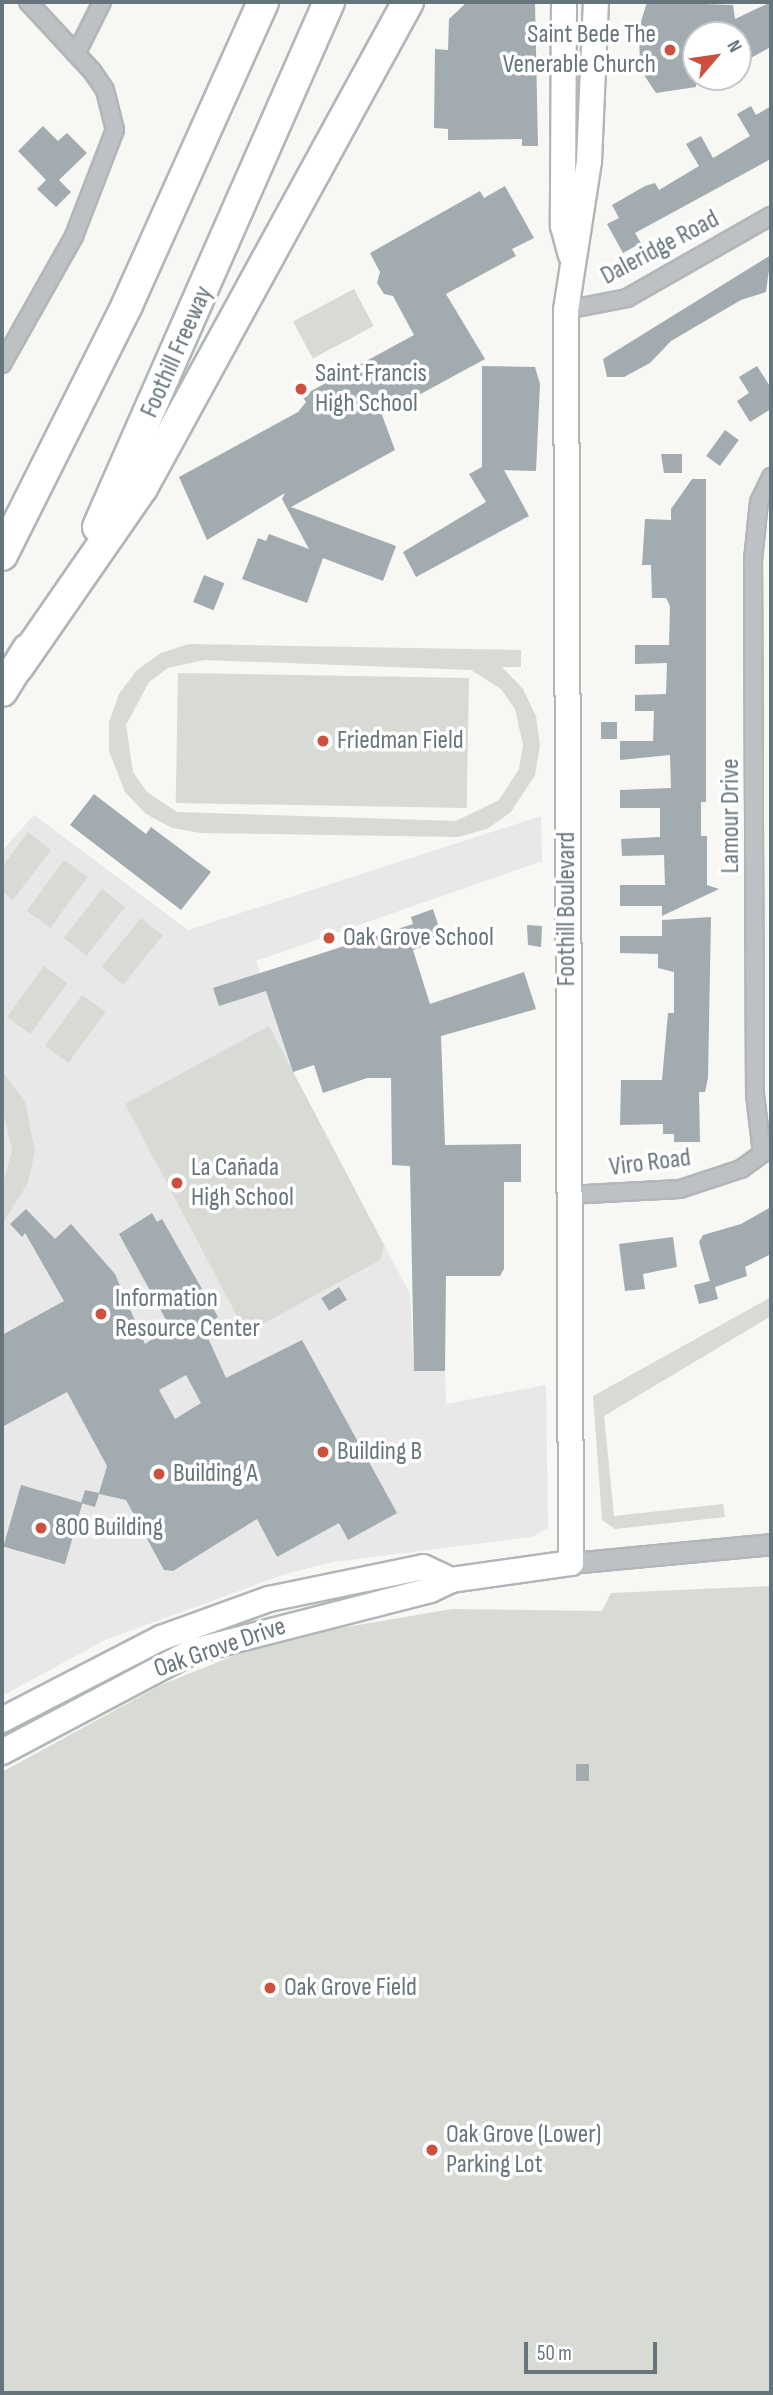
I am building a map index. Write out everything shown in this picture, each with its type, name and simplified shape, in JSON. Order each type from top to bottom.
[{"type":"highway","points":[[173,205],[241,2]]},
{"type":"highway","points":[[2,555],[173,205],[263,2]]},
{"type":"highway","name":"Foothill Freeway","points":[[10,679],[111,500],[329,2]]},
{"type":"highway","points":[[10,679],[142,488],[408,2]]},
{"type":"main road","name":"Foothill Boulevard","points":[[564,2],[563,226],[571,255]]},
{"type":"main road","name":"Foothill Boulevard","points":[[571,1563],[567,1195],[566,310],[571,255],[582,225],[589,161],[596,2]]},
{"type":"main road","name":"Oak Grove Drive","points":[[2,1752],[193,1651],[430,1590],[451,1580],[571,1563]]},
{"type":"main road","name":"Oak Grove Drive","points":[[2,1720],[162,1638],[269,1599],[424,1567],[451,1580]]},
{"type":"street","points":[[2,364],[74,236],[115,130],[105,90],[77,52],[27,2]]},
{"type":"street","points":[[77,52],[102,2]]},
{"type":"street","name":"Daleridge Road","points":[[566,310],[627,298],[771,216]]},
{"type":"street","name":"Lamour Drive","points":[[767,1150],[755,1094],[763,762],[754,539],[770,478]]},
{"type":"street","name":"Viro Road","points":[[567,1195],[680,1189],[741,1169],[767,1150]]},
{"type":"street","name":"Oak Grove Drive","points":[[571,1563],[771,1544]]},
{"type":"shaded area","points":[[354,289],[374,326],[313,358],[293,321]]},
{"type":"shaded area","points":[[189,644],[521,650],[521,667],[502,667],[523,689],[536,716],[540,746],[535,775],[511,812],[487,829],[458,837],[201,833],[172,828],[146,814],[125,792],[109,751],[109,722],[119,694],[137,670],[161,653]],"holes":[[[204,660],[471,670],[501,689],[515,709],[523,745],[519,769],[499,800],[456,821],[177,812],[147,792],[133,772],[126,725],[149,682],[168,668]]]},
{"type":"shaded area","name":"Friedman Field","points":[[178,673],[469,678],[467,808],[176,803]]},
{"type":"shaded area","name":"La Cañada High School","points":[[34,815],[188,930],[541,816],[542,861],[256,961],[293,1072],[410,1294],[414,1371],[445,1371],[446,1404],[546,1385],[548,1528],[532,1537],[333,1562],[285,1574],[105,1640],[2,1696],[2,851]]},
{"type":"shaded area","points":[[28,832],[51,850],[13,900],[2,891],[2,867]]},
{"type":"shaded area","points":[[64,860],[87,877],[50,928],[27,911]]},
{"type":"shaded area","points":[[102,889],[125,907],[87,956],[64,938]]},
{"type":"shaded area","points":[[141,918],[163,936],[123,985],[101,967]]},
{"type":"shaded area","points":[[44,966],[67,983],[30,1034],[7,1017]]},
{"type":"shaded area","points":[[82,995],[105,1012],[68,1063],[45,1046]]},
{"type":"shaded area","points":[[269,1026],[384,1245],[380,1260],[246,1333],[125,1104]]},
{"type":"shaded area","points":[[2,1071],[25,1102],[35,1151],[28,1183],[2,1224],[2,1188],[12,1150],[2,1107]]},
{"type":"shaded area","points":[[771,1297],[771,1316],[604,1416],[614,1516],[723,1504],[725,1517],[615,1529],[602,1520],[593,1396]]},
{"type":"shaded area","points":[[771,1586],[771,2393],[2,2393],[2,1772],[161,1685],[233,1656],[305,1634],[452,1609],[602,1611],[611,1593]]},
{"type":"building","points":[[467,2],[535,2],[538,146],[522,146],[522,139],[448,140],[448,129],[434,128],[435,49],[448,50],[449,19]]},
{"type":"building","points":[[647,2],[733,5],[735,19],[771,2],[769,48],[752,57],[752,21],[682,21],[682,89],[656,93],[640,69],[639,28]]},
{"type":"building","points":[[751,106],[756,115],[771,106],[769,160],[635,233],[641,243],[623,253],[607,224],[619,218],[612,205],[645,186],[655,183],[659,190],[699,166],[686,144],[701,136],[713,158],[750,136],[737,114]]},
{"type":"building","points":[[43,126],[58,141],[67,133],[87,153],[59,180],[71,192],[56,207],[37,189],[46,180],[18,151]]},
{"type":"building","points":[[505,186],[534,238],[512,249],[516,256],[446,294],[485,359],[382,415],[395,450],[291,507],[396,546],[383,581],[323,558],[307,603],[242,579],[258,538],[266,541],[269,534],[309,549],[282,499],[285,493],[207,540],[179,477],[298,412],[306,402],[302,396],[414,335],[393,296],[384,294],[377,283],[380,272],[370,253],[480,191],[484,198]]},
{"type":"building","points":[[771,255],[766,292],[741,300],[671,341],[650,363],[624,377],[607,377],[603,359]]},
{"type":"building","points":[[482,366],[535,367],[540,384],[536,471],[504,470],[529,516],[416,577],[403,552],[486,502],[469,474],[482,467]]},
{"type":"building","points":[[757,366],[771,388],[771,409],[750,422],[737,401],[749,393],[739,377]]},
{"type":"building","points":[[725,430],[739,440],[720,466],[706,456]]},
{"type":"building","points":[[661,454],[682,454],[682,473],[664,473]]},
{"type":"building","points":[[692,479],[706,479],[706,802],[701,802],[701,836],[707,836],[707,885],[719,889],[662,916],[662,906],[620,906],[620,885],[665,885],[664,855],[622,856],[621,839],[660,837],[660,808],[620,808],[620,790],[671,788],[670,755],[620,760],[620,741],[653,741],[654,711],[635,711],[635,695],[666,694],[667,663],[635,664],[635,645],[669,645],[670,606],[666,598],[652,598],[651,565],[642,565],[645,519],[671,520],[671,509]]},
{"type":"building","points":[[204,575],[224,583],[214,610],[193,602]]},
{"type":"building","points":[[601,722],[617,722],[617,739],[601,739]]},
{"type":"building","points":[[94,794],[146,834],[151,827],[211,872],[181,910],[70,825]]},
{"type":"building","points":[[433,909],[443,940],[413,950],[430,1004],[524,972],[536,1009],[441,1036],[445,1145],[521,1144],[521,1182],[504,1182],[504,1269],[500,1276],[446,1276],[445,1371],[414,1371],[410,1166],[392,1165],[391,1078],[367,1078],[323,1093],[314,1065],[293,1072],[266,991],[219,1006],[213,988],[413,924],[411,917]]},
{"type":"building","points":[[711,917],[708,1078],[705,1092],[699,1092],[700,1142],[674,1142],[674,1134],[663,1134],[663,1124],[620,1125],[621,1080],[662,1080],[668,1013],[674,1013],[674,972],[658,968],[658,954],[620,953],[620,936],[662,936],[662,920]]},
{"type":"building","points":[[527,925],[542,926],[541,947],[528,945]]},
{"type":"building","points":[[771,1207],[771,1254],[745,1267],[747,1276],[715,1287],[718,1299],[699,1304],[694,1285],[710,1281],[699,1242],[703,1235],[741,1224]]},
{"type":"building","points":[[26,1209],[55,1239],[71,1224],[115,1274],[145,1344],[170,1327],[119,1234],[152,1213],[157,1222],[162,1219],[218,1317],[203,1327],[226,1378],[302,1340],[397,1513],[348,1540],[339,1523],[277,1557],[257,1519],[173,1571],[164,1570],[126,1500],[99,1494],[95,1507],[81,1503],[85,1490],[99,1493],[107,1466],[67,1392],[2,1427],[2,1335],[64,1301],[25,1233],[22,1237],[10,1224]],"holes":[[[186,1375],[201,1403],[175,1419],[159,1390]]]},
{"type":"building","points":[[673,1237],[677,1267],[643,1274],[645,1289],[625,1291],[619,1244]]},
{"type":"building","points":[[339,1287],[347,1300],[329,1311],[321,1298]]},
{"type":"building","name":"800 Building","points":[[21,1485],[83,1503],[65,1564],[3,1547]]},
{"type":"building","points":[[576,1764],[589,1764],[589,1781],[576,1781]]},
{"type":"place","name":"Saint Bede The Venerable Church","points":[[670,50]]},
{"type":"place","name":"Saint Francis High School","points":[[301,389]]},
{"type":"place","name":"Friedman Field","points":[[323,741]]},
{"type":"place","name":"Oak Grove School","points":[[329,938]]},
{"type":"place","name":"La Cañada High School","points":[[177,1183]]},
{"type":"place","name":"Information Resource Center","points":[[101,1314]]},
{"type":"place","name":"Building B","points":[[323,1452]]},
{"type":"place","name":"Building A","points":[[159,1474]]},
{"type":"place","name":"800 Building","points":[[41,1528]]},
{"type":"place","name":"Oak Grove Field","points":[[270,1988]]},
{"type":"place","name":"Oak Grove (Lower) Parking Lot","points":[[432,2150]]}]
